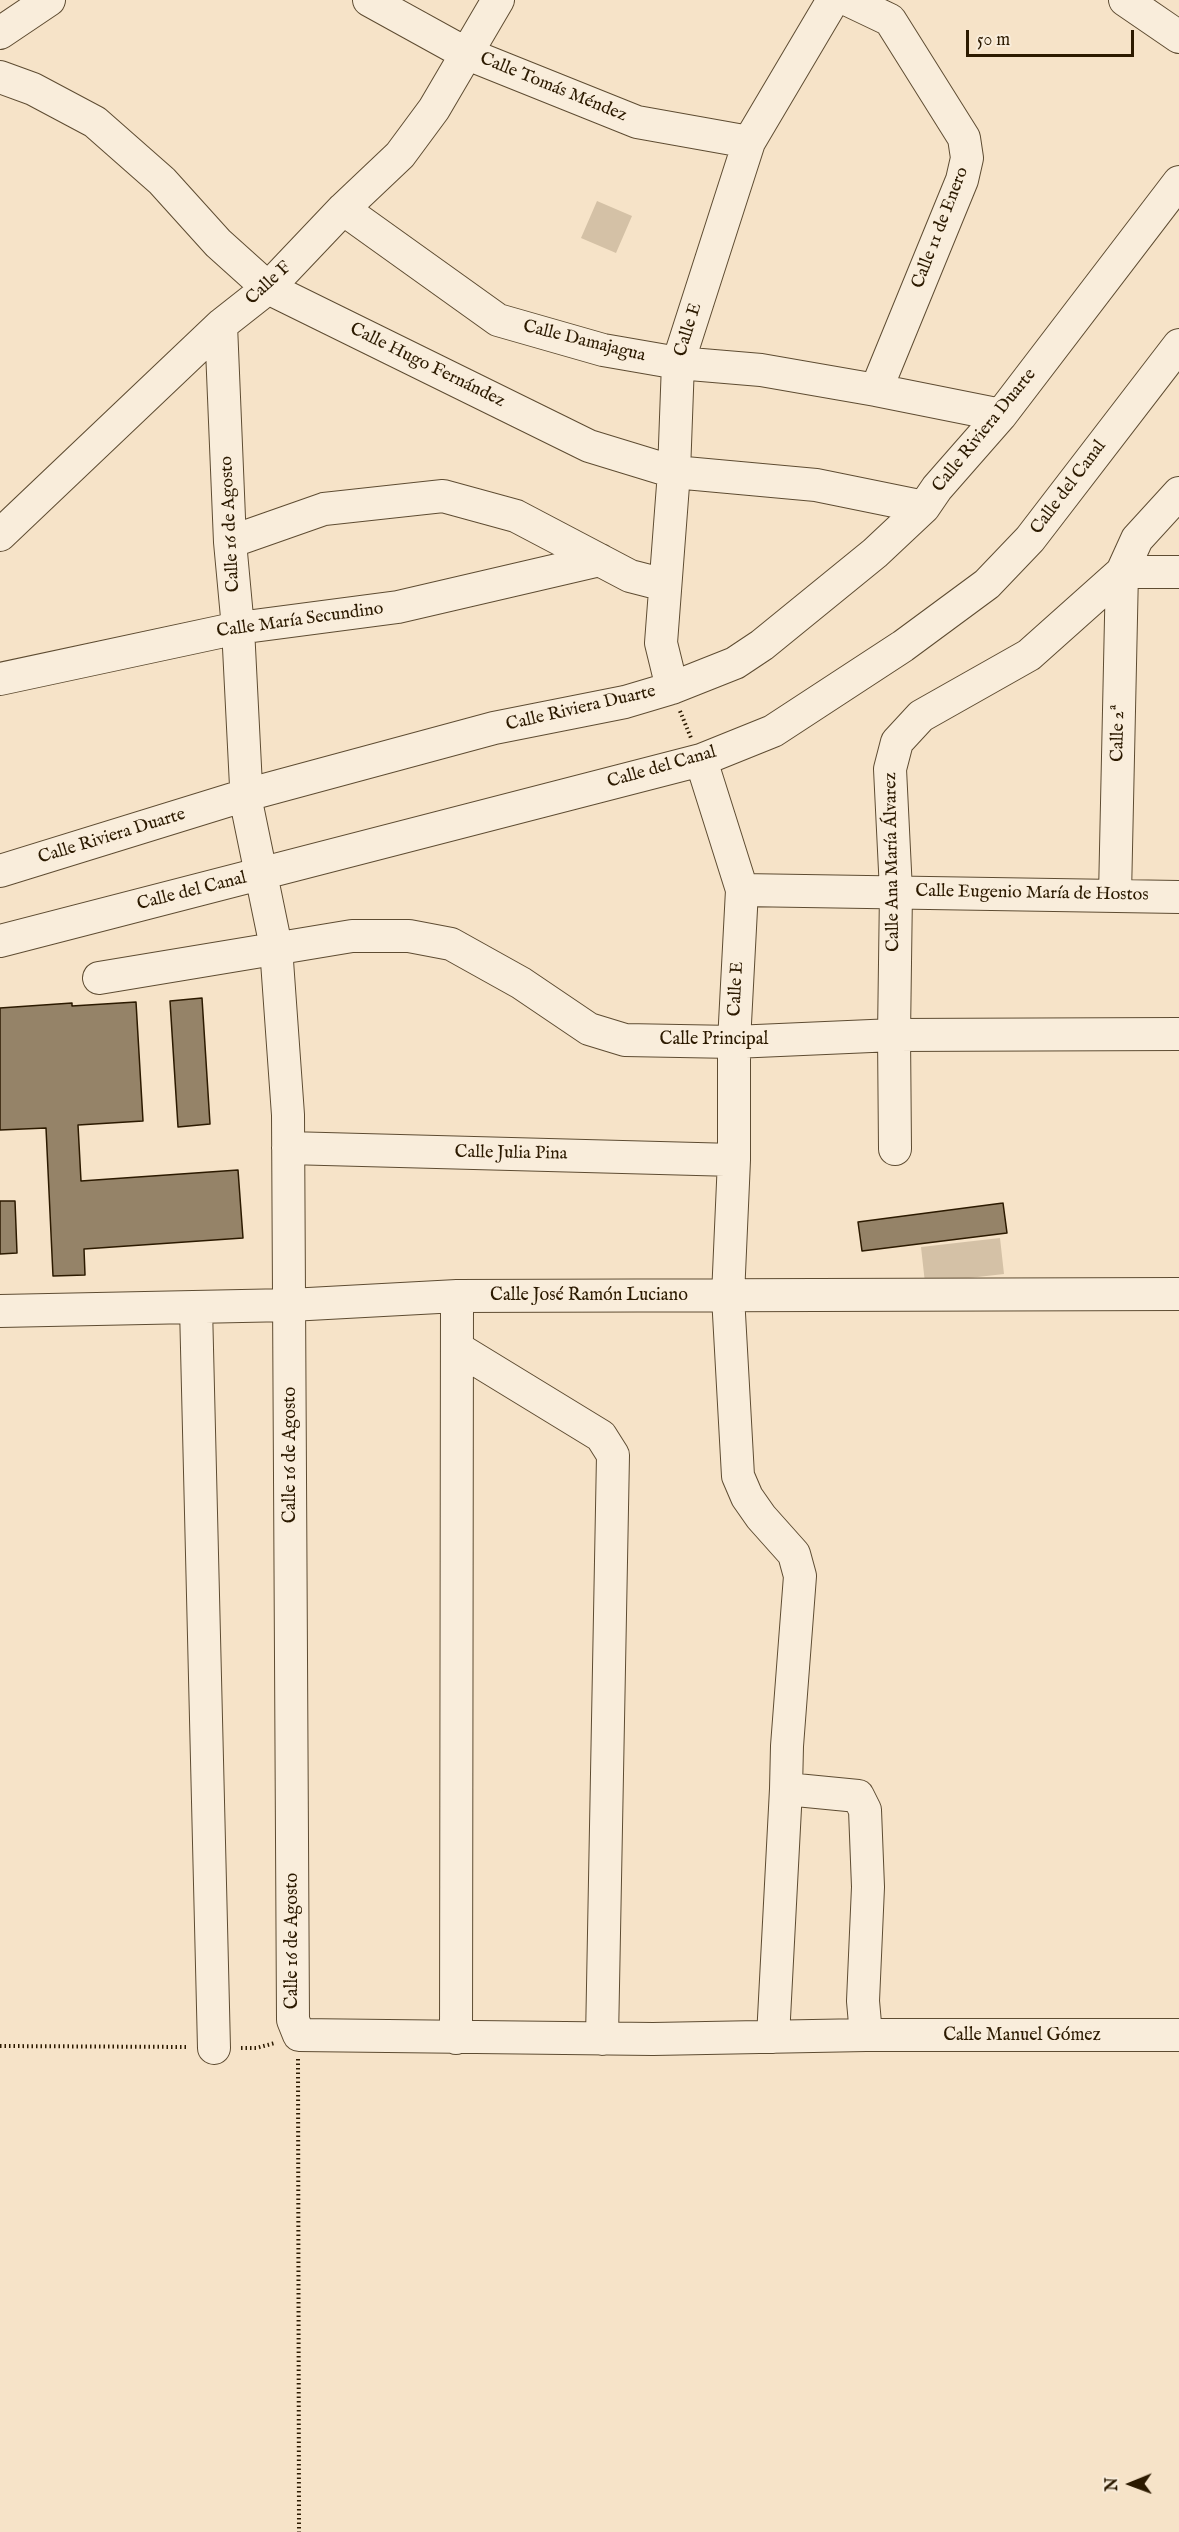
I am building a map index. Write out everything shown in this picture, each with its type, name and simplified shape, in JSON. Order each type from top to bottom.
[{"type":"street","points":[[0,33],[49,0]]},
{"type":"street","name":"Calle Tomás Méndez","points":[[369,0],[465,53],[637,122],[749,142]]},
{"type":"street","name":"Calle F","points":[[0,535],[221,325],[268,288],[343,209],[400,155],[434,109],[498,0]]},
{"type":"street","name":"Calle E","points":[[673,694],[661,643],[674,472],[678,363],[749,142],[833,0]]},
{"type":"street","name":"Calle 11 de Enero","points":[[848,0],[890,20],[964,138],[967,158],[962,180],[876,390]]},
{"type":"street","points":[[1125,0],[1179,37]]},
{"type":"street","name":"Calle Hugo Fernández","points":[[0,77],[33,89],[94,122],[162,181],[218,243],[268,288],[589,446],[674,472],[816,485],[924,507]]},
{"type":"street","name":"Calle Riviera Duarte","points":[[0,871],[494,728],[587,708],[673,694],[735,663],[762,645],[875,553],[924,507],[937,488],[1001,415],[1179,182]]},
{"type":"street","name":"Calle Damajagua","points":[[343,209],[498,320],[603,350],[678,363],[761,370],[1001,415]]},
{"type":"street","name":"Calle 16 de Agosto","points":[[221,325],[230,542],[238,628],[246,801],[276,947],[288,1148],[293,2020],[299,2035]]},
{"type":"street","name":"Calle del Canal","points":[[0,941],[773,731],[903,646],[987,584],[1030,539],[1179,345]]},
{"type":"street","name":"Calle Ana María Álvarez","points":[[895,1149],[896,891],[890,769],[897,742],[921,716],[1029,655],[1122,572],[1137,540],[1179,493]]},
{"type":"street","points":[[230,542],[324,509],[443,496],[516,516],[630,576],[665,585]]},
{"type":"street","name":"Calle María Secundino","points":[[0,679],[238,628],[398,607],[600,560]]},
{"type":"street","points":[[1122,572],[1179,572]]},
{"type":"street","name":"Calle 2ª","points":[[1115,895],[1122,572]]},
{"type":"street","name":"Calle E","points":[[697,751],[742,890],[734,1042],[734,1160],[728,1296],[738,1476],[747,1497],[761,1517],[794,1554],[800,1576],[787,1746],[773,2037]]},
{"type":"street","name":"Calle Eugenio María de Hostos","points":[[742,890],[1179,897]]},
{"type":"street","name":"Calle Principal","points":[[99,978],[352,936],[409,936],[451,944],[521,983],[588,1029],[625,1040],[734,1042],[894,1035],[1179,1035]]},
{"type":"street","name":"Calle Julia Pina","points":[[288,1148],[734,1160]]},
{"type":"street","name":"Calle José Ramón Luciano","points":[[0,1311],[290,1305],[457,1296],[1179,1294]]},
{"type":"street","points":[[456,2038],[457,1296]]},
{"type":"street","points":[[196,1307],[214,2048]]},
{"type":"street","points":[[457,1348],[601,1436],[613,1455],[602,2039]]},
{"type":"street","points":[[786,1789],[858,1796],[865,1810],[868,1887],[863,2001],[866,2035]]},
{"type":"street","name":"Calle Manuel Gómez","points":[[299,2035],[602,2039],[866,2035],[1179,2035]]},
{"type":"path","points":[[673,694],[697,751]]},
{"type":"path","points":[[0,2046],[256,2048],[299,2035],[297,2091],[299,2532]]},
{"type":"shaded area","points":[[597,201],[632,216],[616,253],[581,238]]},
{"type":"shaded area","points":[[1000,1238],[1004,1274],[925,1283],[921,1247]]},
{"type":"building","points":[[202,998],[210,1124],[178,1127],[170,1001]]},
{"type":"building","points":[[136,1002],[143,1121],[78,1125],[81,1181],[238,1170],[243,1238],[84,1249],[85,1275],[53,1276],[46,1128],[0,1130],[0,1008],[72,1003],[72,1006]]},
{"type":"building","points":[[0,1201],[15,1201],[17,1253],[0,1254]]},
{"type":"building","points":[[1003,1203],[1007,1233],[862,1251],[858,1222]]}]
